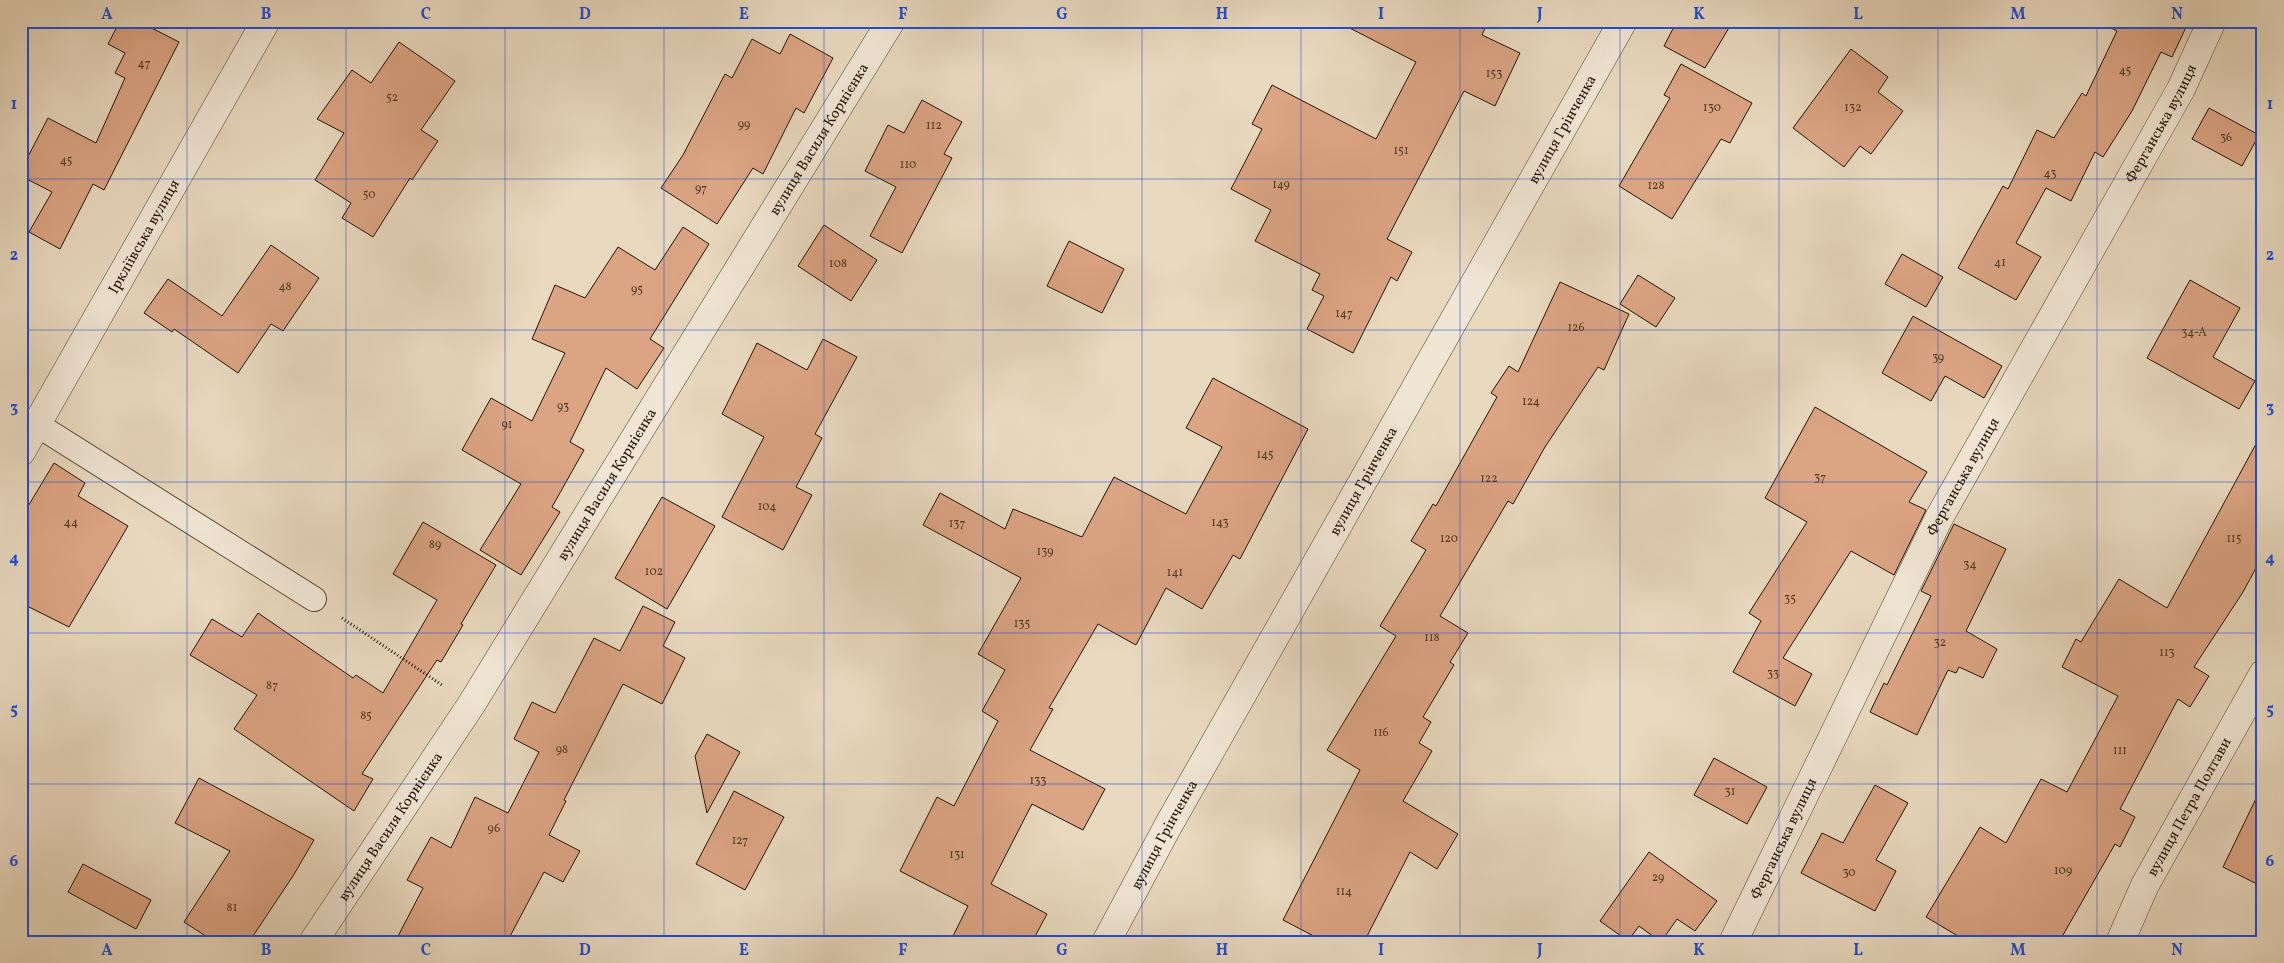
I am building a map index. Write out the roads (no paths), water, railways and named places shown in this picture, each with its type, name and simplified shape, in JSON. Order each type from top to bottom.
[{"type":"street","name":"Іркліївська вулиця","points":[[21,452],[266,21]]},
{"type":"street","name":"вулиця Василя Корнієнка","points":[[313,942],[471,704],[891,21]]},
{"type":"street","name":"вулиця Грінченка","points":[[1106,942],[1168,826],[1623,21]]},
{"type":"street","name":"Ферганська вулиця","points":[[1733,942],[1939,518],[2182,89],[2212,21]]},
{"type":"street","name":"вулиця Петра Полтави","points":[[2120,942],[2145,885],[2263,674]]},
{"type":"lane","points":[[36,424],[314,599]]}]
